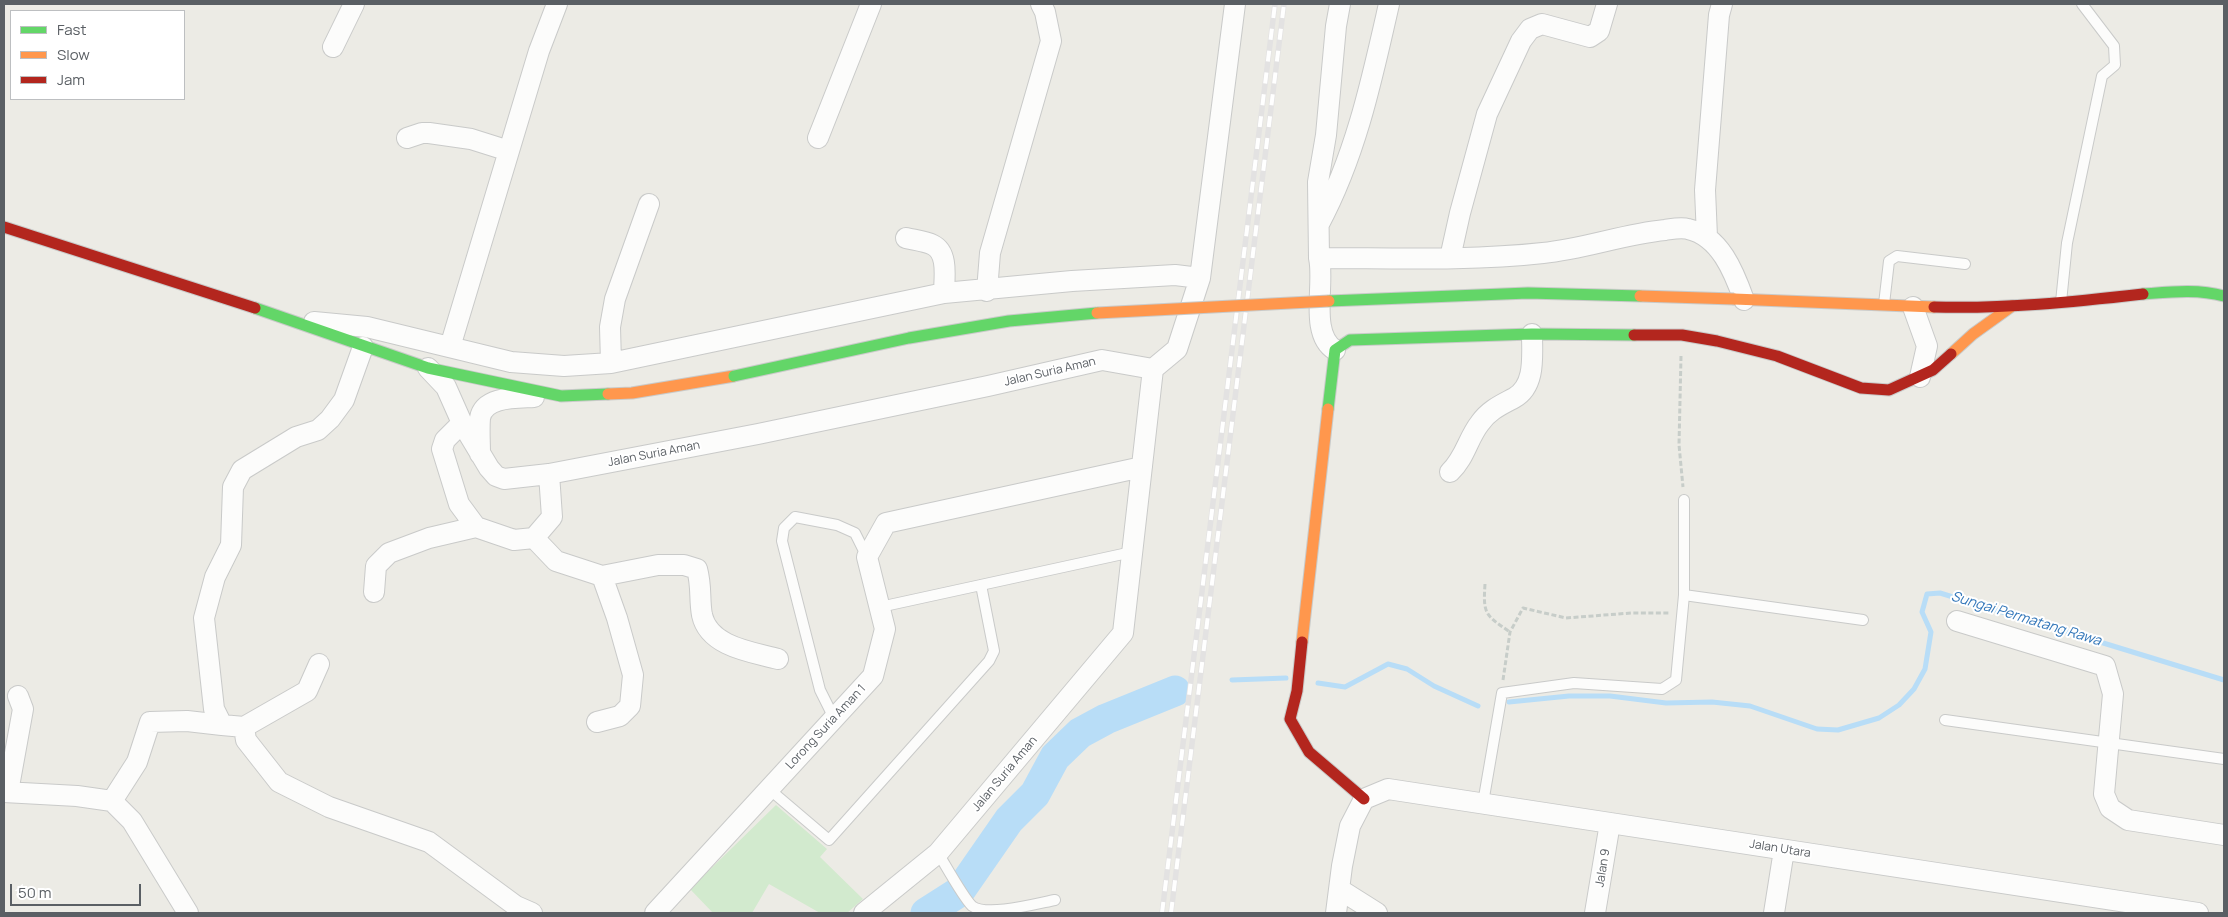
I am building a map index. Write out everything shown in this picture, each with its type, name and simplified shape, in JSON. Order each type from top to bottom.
[{"type":"street","points":[[333,47],[354,4]]},
{"type":"street","points":[[450,347],[508,151],[557,4]]},
{"type":"street","points":[[818,138],[871,4]]},
{"type":"street","points":[[987,290],[990,253],[1051,41],[1045,12],[1041,4]]},
{"type":"street","points":[[1153,369],[1177,349],[1200,278],[1235,4]]},
{"type":"street","points":[[1334,350],[1329,347],[1321,329],[1319,310],[1322,270],[1319,258],[1318,182],[1326,135],[1336,26],[1340,4]]},
{"type":"street","points":[[1319,224],[1336,192],[1367,102],[1389,4]]},
{"type":"street","points":[[1450,258],[1460,213],[1487,114],[1521,41],[1530,29],[1542,24],[1590,37],[1600,31],[1607,4]]},
{"type":"street","points":[[1707,237],[1705,190],[1719,15],[1722,4]]},
{"type":"street","points":[[407,138],[422,133],[429,133],[472,139],[508,151]]},
{"type":"street","points":[[611,362],[610,327],[615,299],[649,204]]},
{"type":"street","points":[[4,228],[294,321],[363,347],[428,368],[561,396]]},
{"type":"street","points":[[1319,258],[1450,258],[1544,253],[1642,232],[1687,228],[1707,237],[1733,270],[1739,299]]},
{"type":"street","points":[[906,238],[934,245],[940,252],[945,266],[944,294]]},
{"type":"street","points":[[294,321],[367,327],[511,362],[564,366],[611,362],[944,294],[1072,281],[1175,275],[1200,278]]},
{"type":"street","points":[[480,454],[480,416],[492,402],[518,398],[632,393],[734,376],[909,338],[1009,321],[1118,311],[1391,298],[1528,294],[1739,299],[1913,308],[1966,308],[2061,303],[2176,291],[2208,292],[2224,296]]},
{"type":"street","points":[[1334,350],[1350,340],[1532,334],[1682,335],[1717,341],[1777,356],[1862,388],[1889,390],[1933,370],[1973,334],[2012,306]]},
{"type":"street","points":[[1913,308],[1928,346],[1920,377]]},
{"type":"street","points":[[1450,472],[1460,463],[1478,424],[1487,414],[1517,397],[1527,386],[1533,367],[1532,334]]},
{"type":"street","points":[[222,725],[214,709],[204,618],[215,577],[231,545],[233,487],[242,470],[296,437],[318,430],[330,419],[344,400],[363,347]]},
{"type":"street","points":[[1334,350],[1297,691],[1290,719],[1309,752],[1364,798],[1350,826],[1336,913]]},
{"type":"street","name":"Jalan Suria Aman","points":[[428,368],[446,387],[462,423],[480,454],[496,476],[504,478],[549,474],[767,432],[1102,360],[1153,369],[1123,633],[938,853],[864,913]]},
{"type":"street","points":[[462,423],[445,440],[442,449],[460,504],[476,527]]},
{"type":"street","points":[[867,557],[886,522],[1142,468]]},
{"type":"street","points":[[374,592],[376,566],[389,553],[429,538],[476,527],[514,540],[534,538],[552,517],[549,474]]},
{"type":"street","points":[[534,538],[556,561],[602,576],[658,565],[684,565],[697,570],[702,586],[702,616],[711,635],[739,649],[778,659]]},
{"type":"street","name":"Lorong Suria Aman 1","points":[[655,913],[873,676],[885,629],[867,557]]},
{"type":"street","points":[[597,722],[620,716],[630,706],[633,675],[617,618],[602,576]]},
{"type":"street","points":[[1957,621],[2105,666],[2113,694],[2104,794],[2110,808],[2128,820],[2224,836]]},
{"type":"street","points":[[112,800],[137,762],[150,722],[187,721],[244,726],[307,691],[319,664]]},
{"type":"street","points":[[18,696],[22,709],[6,792],[112,800],[132,821],[188,913]]},
{"type":"street","points":[[244,726],[246,740],[279,782],[329,807],[428,842],[516,906],[532,913]]},
{"type":"street","name":"Jalan Utara","points":[[1364,798],[1388,789],[2198,913]]},
{"type":"street","name":"Jalan 9","points":[[1595,913],[1610,823]]},
{"type":"street","points":[[1774,913],[1784,850]]},
{"type":"street","points":[[1339,888],[1377,913]]},
{"type":"lane","points":[[2061,303],[2067,243],[2102,76],[2115,65],[2114,46],[2082,4]]},
{"type":"lane","points":[[1884,305],[1889,261],[1897,256],[1965,264]]},
{"type":"lane","points":[[1483,804],[1502,693],[1574,683],[1662,689],[1676,680],[1684,595],[1684,500]]},
{"type":"lane","points":[[834,718],[820,690],[782,541],[784,528],[795,517],[837,525],[855,533],[867,557]]},
{"type":"lane","points":[[880,607],[1132,552]]},
{"type":"lane","points":[[769,789],[829,840],[989,661],[994,651],[981,585]]},
{"type":"lane","points":[[1684,595],[1863,620]]},
{"type":"lane","points":[[1945,720],[2224,759]]},
{"type":"lane","points":[[938,853],[972,906],[982,912],[993,913],[1055,900]]},
{"type":"path","points":[[1682,335],[1679,445],[1684,500]]},
{"type":"path","points":[[1485,584],[1484,607],[1492,620],[1510,632]]},
{"type":"path","points":[[1502,693],[1510,632],[1523,608],[1566,618],[1631,613],[1682,613]]},
{"type":"green space","points":[[776,805],[827,849],[820,857],[863,899],[847,913],[820,913],[769,884],[752,913],[713,913],[690,889]]},
{"type":"waterway","name":"Sungai Permatang Rawa","points":[[1509,702],[1569,696],[1610,696],[1666,703],[1712,702],[1750,706],[1817,729],[1838,730],[1879,718],[1899,705],[1914,689],[1925,669],[1931,632],[1922,612],[1927,594],[1940,593],[2224,680]]},
{"type":"waterway","name":"Sungai Permatang Rawa","points":[[1318,683],[1345,687],[1388,664],[1407,669],[1434,686],[1478,706]]},
{"type":"waterway","name":"Sungai Permatang Rawa","points":[[1232,680],[1286,678]]},
{"type":"waterway","name":"Sungai Permatang Rawa","points":[[926,913],[959,892],[1009,820],[1035,794],[1055,757],[1080,733],[1106,719],[1175,691]]},
{"type":"railway","points":[[1162,913],[1275,4]]},
{"type":"railway","points":[[1171,913],[1284,4]]},
{"type":"traffic: fast","points":[[2143,294],[2194,292],[2224,296]]},
{"type":"traffic: fast","points":[[1329,301],[1528,293],[1640,296]]},
{"type":"traffic: fast","points":[[255,308],[428,368],[561,396],[608,394]]},
{"type":"traffic: fast","points":[[734,376],[909,338],[1009,321],[1097,313]]},
{"type":"traffic: fast","points":[[1328,409],[1335,350],[1350,340],[1532,334],[1634,335]]},
{"type":"traffic: slow","points":[[1640,296],[1734,299]]},
{"type":"traffic: slow","points":[[1734,299],[1934,307]]},
{"type":"traffic: slow","points":[[1097,313],[1329,301]]},
{"type":"traffic: slow","points":[[1951,354],[1973,334],[2012,306]]},
{"type":"traffic: slow","points":[[608,394],[632,393],[734,376]]},
{"type":"traffic: slow","points":[[1302,642],[1328,409]]},
{"type":"traffic: jam","points":[[4,227],[255,308]]},
{"type":"traffic: jam","points":[[1934,307],[2039,304],[2143,294]]},
{"type":"traffic: jam","points":[[1634,335],[1682,335],[1717,341],[1777,356],[1861,388],[1889,390],[1933,370],[1951,354]]},
{"type":"traffic: jam","points":[[1302,642],[1297,691],[1290,719],[1309,752],[1364,799]]}]
